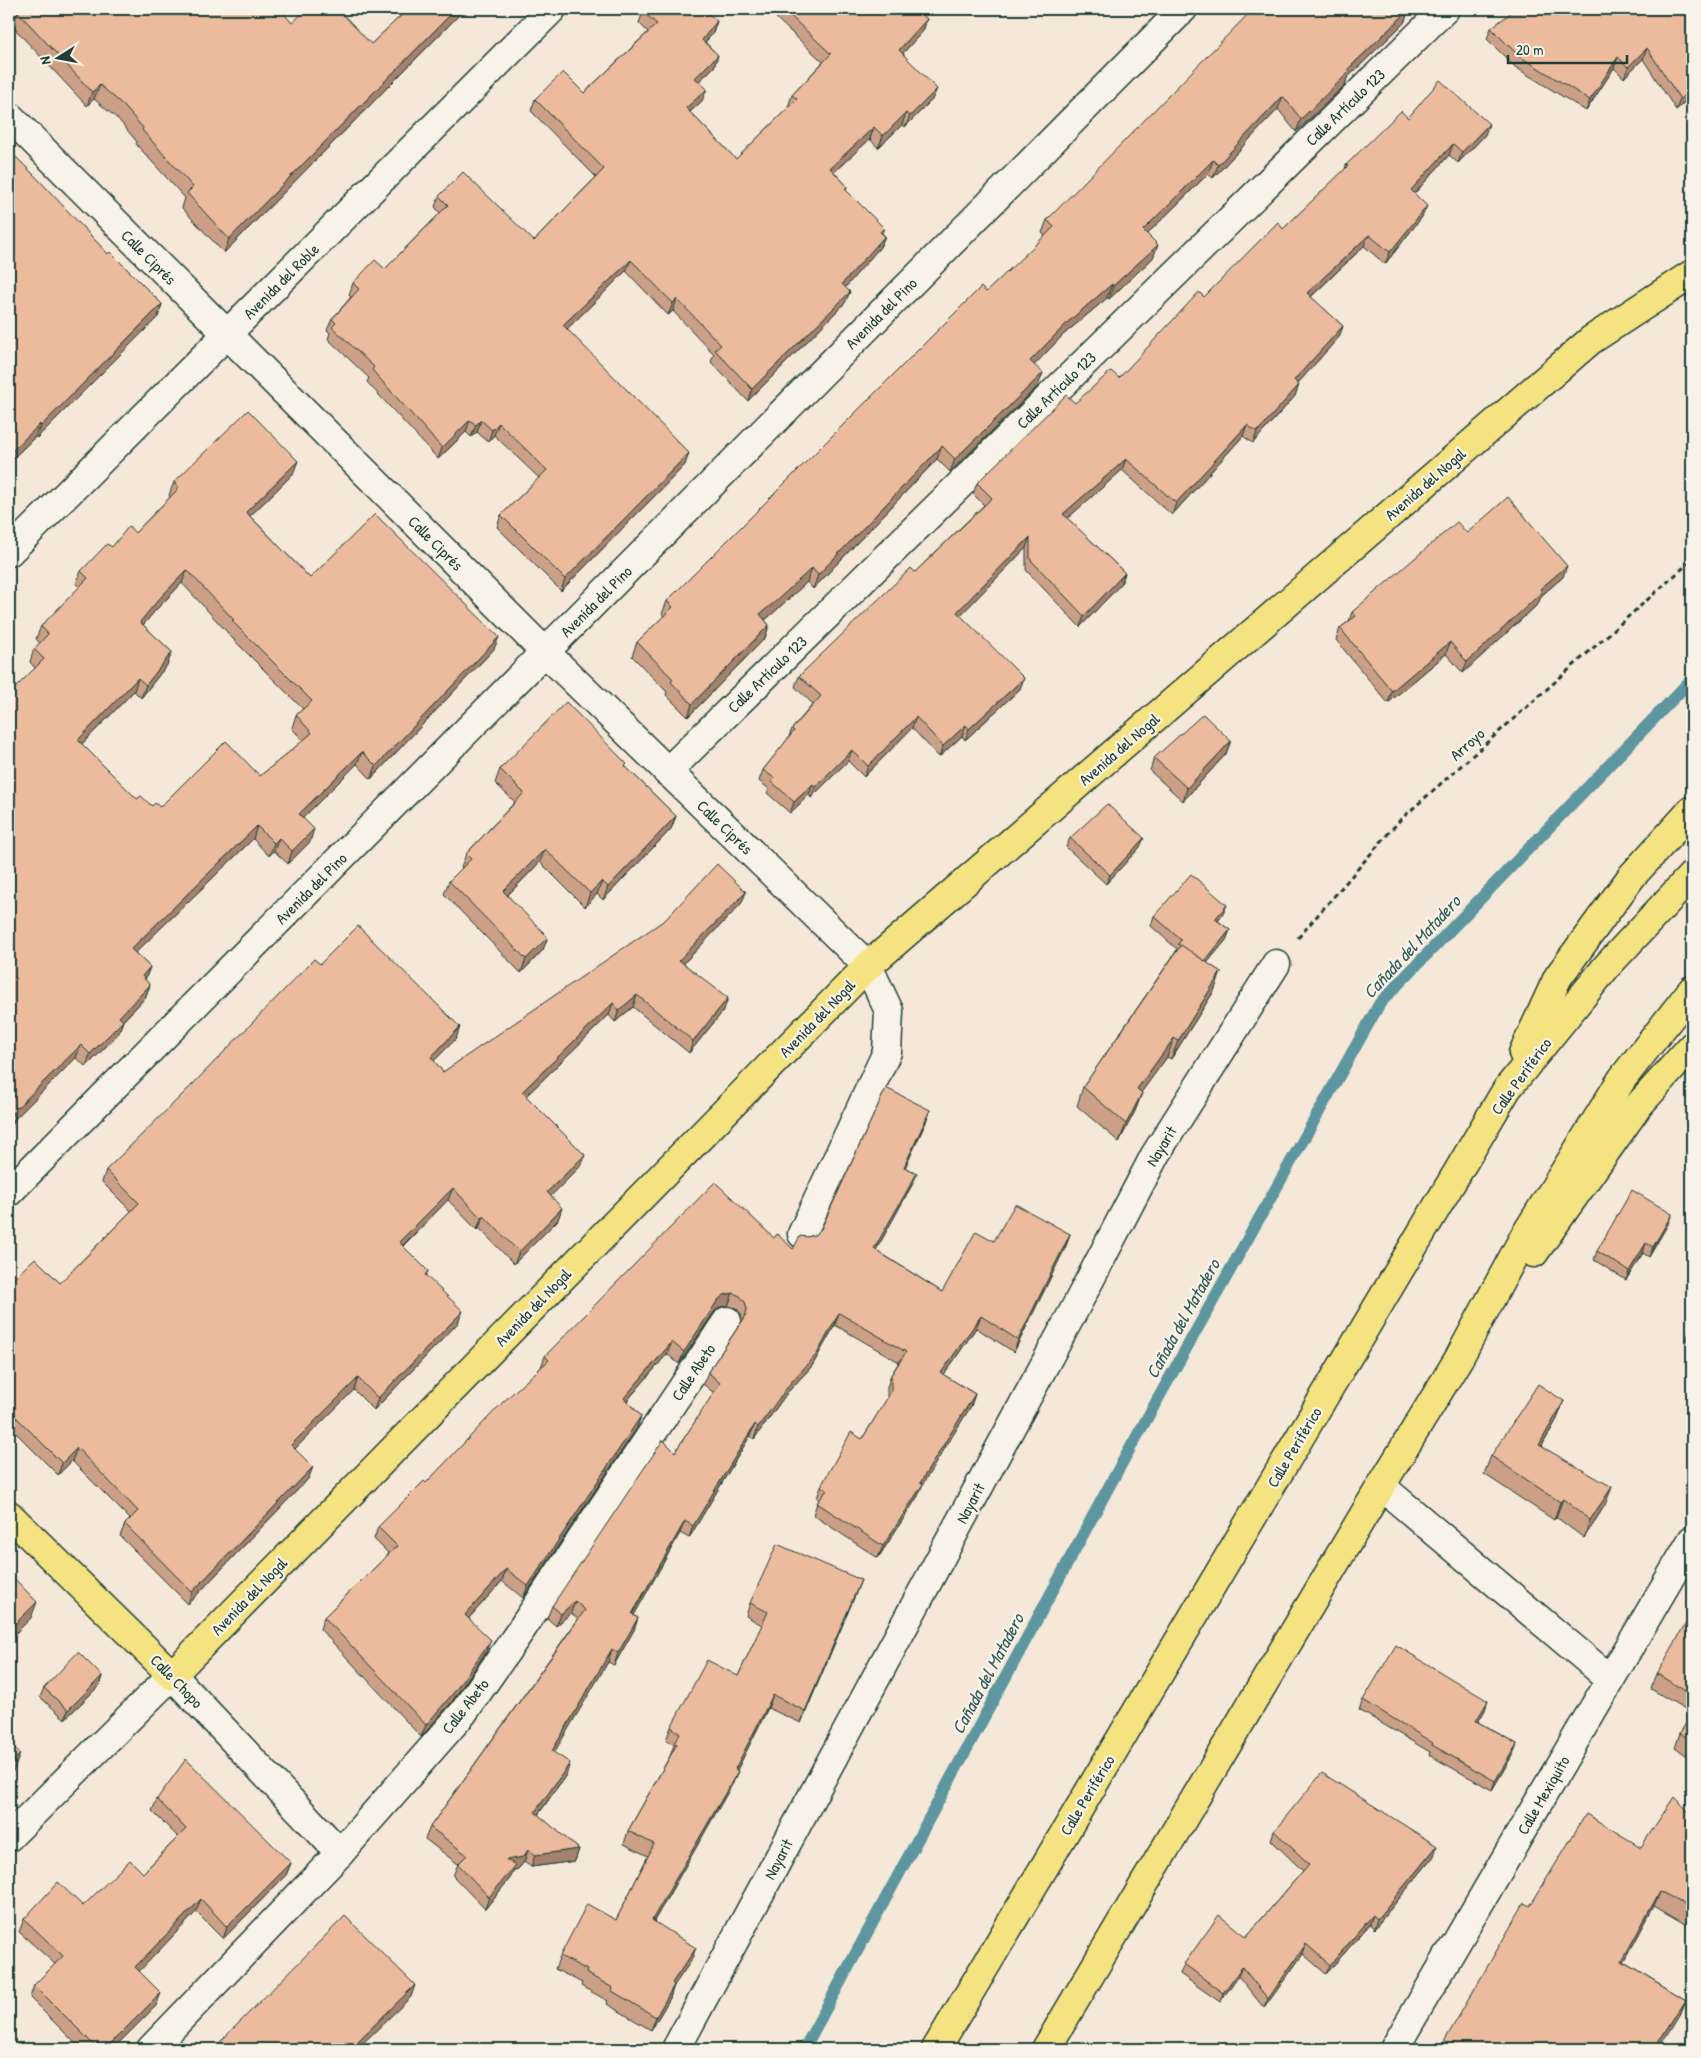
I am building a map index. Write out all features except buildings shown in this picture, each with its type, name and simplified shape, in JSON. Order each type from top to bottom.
[{"type":"main road","name":"Avenida del Nogal","points":[[172,1675],[868,966],[1591,340],[1692,274]]},
{"type":"main road","points":[[1507,1089],[1558,977],[1632,876],[1692,810]]},
{"type":"main road","name":"Calle Periférico","points":[[936,2049],[1507,1089],[1607,966],[1692,875]]},
{"type":"main road","points":[[1046,2049],[1459,1358],[1524,1236],[1622,1079],[1692,990]]},
{"type":"main road","points":[[1459,1358],[1638,1106],[1692,1046]]},
{"type":"main road","name":"Calle Chopo","points":[[9,1515],[172,1675]]},
{"type":"street","name":"Avenida del Roble","points":[[9,552],[552,9]]},
{"type":"street","name":"Avenida del Pino","points":[[9,1192],[1183,9]]},
{"type":"street","name":"Calle Artículo 123","points":[[667,772],[1445,9]]},
{"type":"street","name":"Calle Ciprés","points":[[9,116],[667,772],[868,966]]},
{"type":"street","name":"Nayarit","points":[[676,2049],[1155,1155],[1276,964]]},
{"type":"street","points":[[802,1234],[887,1052],[889,1012],[868,966]]},
{"type":"street","name":"Calle Abeto","points":[[152,2049],[340,1853],[463,1713],[522,1630],[727,1321]]},
{"type":"street","points":[[1381,1486],[1610,1679]]},
{"type":"street","name":"Calle Mexiquito","points":[[1394,2049],[1692,1540]]},
{"type":"street","name":"Avenida del Nogal","points":[[9,1837],[172,1675]]},
{"type":"street","name":"Calle Chopo","points":[[172,1675],[340,1853]]},
{"type":"path","name":"Arroyo","points":[[1276,964],[1400,820],[1692,560]]},
{"type":"waterway","name":"Cañada del Matadero","points":[[804,2049],[1118,1470],[1380,1003],[1692,679]]}]
